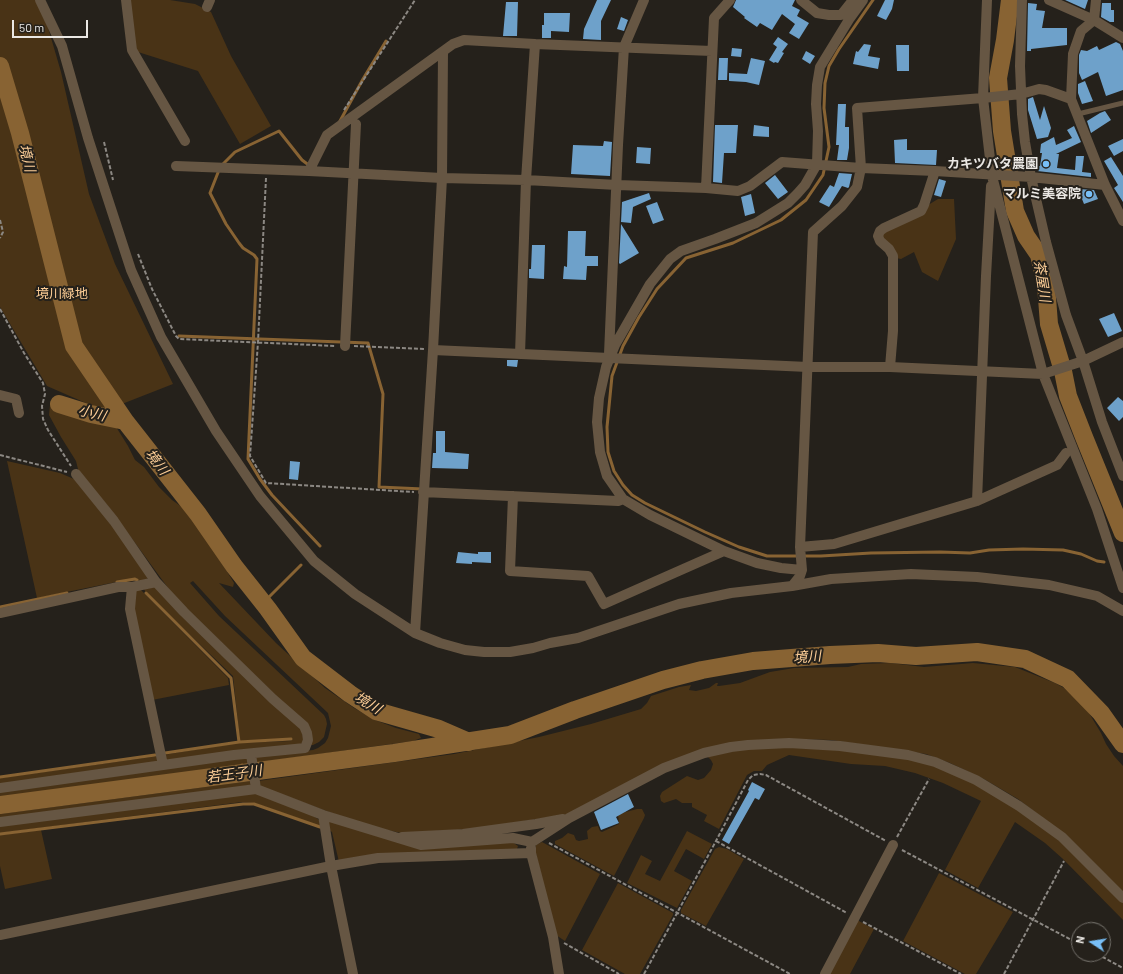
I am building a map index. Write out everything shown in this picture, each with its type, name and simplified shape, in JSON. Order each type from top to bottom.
[{"type":"street","points":[[40,0],[62,46],[88,138],[131,270],[161,337],[208,418],[260,496],[314,561],[354,594],[415,633],[440,643],[465,650],[510,652],[578,638],[679,604],[731,593],[792,586],[831,579],[911,574],[977,577],[1049,585],[1097,596],[1123,611]]},
{"type":"street","points":[[126,0],[132,50],[185,141]]},
{"type":"street","points":[[644,0],[624,47],[616,186],[609,358],[599,398],[597,422],[600,452],[607,476],[616,490],[624,499],[650,515],[724,551],[757,563],[781,568],[802,570]]},
{"type":"street","points":[[706,188],[714,18],[730,0]]},
{"type":"street","points":[[801,0],[817,13],[829,15],[841,15],[853,0]]},
{"type":"street","points":[[609,358],[628,320],[650,284],[670,259],[681,251],[756,223],[773,213],[797,194],[811,176],[817,164],[818,132],[816,104],[820,67],[863,0]]},
{"type":"street","points":[[987,0],[983,98],[994,175],[1043,374],[1097,509],[1123,588]]},
{"type":"street","points":[[1022,0],[1020,66],[1021,94],[1030,178],[1055,277],[1080,362],[1123,476]]},
{"type":"street","points":[[1049,0],[1094,20],[1123,38]]},
{"type":"street","points":[[1096,0],[1094,20],[1081,31],[1073,54],[1071,99],[1105,184],[1122,215]]},
{"type":"street","points":[[309,171],[327,135],[453,44],[464,40],[712,51]]},
{"type":"street","points":[[520,354],[526,180],[535,44]]},
{"type":"street","points":[[415,633],[433,350],[442,178],[443,52]]},
{"type":"street","points":[[792,586],[800,576],[802,570],[800,547],[813,232],[842,206],[857,187],[861,168],[857,108],[983,98],[1021,94],[1039,89],[1071,99]]},
{"type":"street","points":[[345,346],[356,124]]},
{"type":"street","points":[[176,166],[442,178],[526,180],[616,186],[706,188],[729,191],[744,189],[750,186],[782,162],[994,175],[1105,184]]},
{"type":"street","points":[[890,367],[893,331],[893,256],[878,236],[880,231],[884,228],[921,211],[935,171]]},
{"type":"street","points":[[977,501],[982,372],[994,175]]},
{"type":"street","points":[[433,350],[808,367],[890,367],[1043,374],[1080,362],[1123,342]]},
{"type":"street","points":[[0,394],[16,399],[19,413]]},
{"type":"street","points":[[800,547],[834,544],[977,501],[1057,465],[1066,454]]},
{"type":"street","points":[[0,788],[96,776],[163,765],[305,748],[308,740],[304,726],[273,699],[200,628],[156,582],[114,521],[76,474]]},
{"type":"street","points":[[423,492],[618,501],[624,499]]},
{"type":"street","points":[[513,496],[510,571],[588,576],[604,604],[724,551]]},
{"type":"street","points":[[0,613],[118,587],[132,587],[156,582]]},
{"type":"street","points":[[132,587],[130,609],[163,765]]},
{"type":"street","points":[[0,822],[255,786],[323,816],[421,845],[513,838],[536,839],[569,818],[664,768],[704,753],[731,747],[762,744],[808,743],[879,750],[908,755],[935,762],[976,780],[1036,817],[1062,837],[1123,898]]},
{"type":"street","points":[[251,754],[255,786]]},
{"type":"street","points":[[323,816],[331,866],[353,974]]},
{"type":"street","points":[[394,837],[463,834],[569,818]]},
{"type":"street","points":[[536,839],[531,853],[553,937],[559,974]]},
{"type":"street","points":[[825,974],[893,845]]},
{"type":"street","points":[[0,935],[331,866],[378,858],[531,853]]},
{"type":"lane","points":[[1078,114],[1123,103]]},
{"type":"path","points":[[340,116],[416,0]]},
{"type":"path","points":[[104,142],[114,183]]},
{"type":"path","points":[[266,170],[258,342],[250,456],[266,483],[423,492]]},
{"type":"path","points":[[0,220],[3,232],[0,238]]},
{"type":"path","points":[[137,253],[152,289],[176,336],[179,339],[433,350]]},
{"type":"path","points":[[0,309],[24,353],[43,383],[45,394],[42,406],[43,419],[48,430],[76,474]]},
{"type":"path","points":[[0,456],[76,474]]},
{"type":"path","points":[[644,974],[748,780],[753,775],[760,774],[766,775],[893,845],[1071,940]]},
{"type":"path","points":[[893,845],[929,779]]},
{"type":"path","points":[[536,839],[547,842],[790,974]]},
{"type":"path","points":[[716,842],[961,974]]},
{"type":"path","points":[[1004,974],[1064,861]]},
{"type":"path","points":[[553,937],[619,974]]},
{"type":"path","points":[[1111,962],[1123,968]]},
{"type":"green space","name":"境川緑地","points":[[0,0],[40,0],[61,72],[89,194],[115,264],[173,384],[104,411],[47,386],[0,307]]},
{"type":"green space","points":[[129,0],[170,0],[195,4],[211,12],[231,56],[271,126],[240,144],[198,71],[138,52],[134,46]]},
{"type":"green space","points":[[938,199],[954,199],[956,239],[938,281],[922,272],[914,252],[901,259],[896,258],[882,240],[882,233]]},
{"type":"green space","points":[[50,405],[57,409],[113,422],[135,460],[144,467],[159,487],[172,500],[192,514],[234,583],[233,587],[219,583],[276,643],[325,688],[354,708],[375,720],[396,728],[419,734],[421,738],[413,741],[255,763],[256,756],[313,750],[318,748],[325,743],[328,738],[331,726],[328,713],[225,616],[193,581],[190,583],[219,616],[324,715],[327,724],[324,737],[319,742],[309,745],[311,735],[270,690],[174,596],[108,506],[79,473],[76,461],[49,415]]},
{"type":"green space","points":[[7,461],[60,473],[74,479],[84,488],[149,574],[147,580],[139,582],[136,578],[37,598]]},
{"type":"green space","points":[[156,586],[301,728],[304,741],[300,745],[167,761],[163,755],[237,743],[291,741],[292,739],[240,741],[233,676],[146,593],[143,587]]},
{"type":"green space","points":[[139,588],[228,678],[229,685],[152,700],[132,608],[134,593]]},
{"type":"green space","points":[[890,663],[924,667],[973,663],[1015,667],[1055,683],[1076,698],[1089,713],[1106,744],[1123,766],[1123,894],[1056,828],[1018,799],[984,779],[950,763],[926,754],[831,740],[800,739],[710,748],[570,814],[472,829],[401,833],[364,825],[259,786],[258,781],[454,754],[539,737],[591,724],[641,709],[651,696],[679,687],[691,685],[689,690],[696,691],[709,688],[716,683],[718,683],[717,686],[719,686],[740,683],[770,672],[794,668],[848,667],[861,664]]},
{"type":"green space","points":[[767,746],[883,753],[934,765],[998,795],[1050,831],[1123,902],[1123,920],[1063,859],[1045,843],[1015,822],[978,888],[945,870],[981,801],[943,783],[915,773],[885,766],[851,764],[789,755],[767,765],[762,771],[754,771],[747,775],[719,829],[704,821],[707,815],[692,807],[692,803],[682,803],[676,799],[664,803],[661,801],[660,796],[662,792],[687,776],[698,780],[704,778],[711,770],[713,764],[707,756],[709,753]]},
{"type":"green space","points":[[159,756],[158,763],[0,785],[0,778]]},
{"type":"green space","points":[[247,757],[249,764],[0,797],[0,791]]},
{"type":"green space","points":[[251,781],[249,786],[0,818],[0,814]]},
{"type":"green space","points":[[249,793],[259,794],[312,815],[318,819],[322,824],[322,827],[255,803],[242,802],[0,833],[0,825]]},
{"type":"green space","points":[[642,809],[645,815],[644,818],[614,876],[555,844],[555,841],[568,833],[574,835],[576,840],[579,841],[588,839],[587,831],[592,827],[598,826],[602,832],[619,824],[618,814]]},
{"type":"green space","points":[[329,819],[365,832],[511,841],[518,846],[517,849],[339,862],[332,832],[329,830]]},
{"type":"green space","points":[[41,830],[52,879],[5,889],[0,866],[0,835]]},
{"type":"green space","points":[[687,831],[712,844],[704,859],[686,849],[674,871],[692,881],[677,908],[627,883],[641,855],[652,861],[645,874],[660,881]]},
{"type":"green space","points":[[542,842],[600,874],[565,941],[556,935],[535,850],[536,845]]},
{"type":"green space","points":[[719,847],[727,849],[744,859],[706,926],[681,913],[681,910],[715,849]]},
{"type":"green space","points":[[939,873],[1013,912],[976,974],[965,974],[903,941]]},
{"type":"green space","points":[[618,883],[673,913],[640,974],[625,974],[582,950]]},
{"type":"green space","points":[[857,920],[874,929],[850,974],[827,974]]},
{"type":"building","points":[[597,0],[611,0],[601,21],[601,40],[583,39],[584,29]]},
{"type":"building","points":[[736,0],[795,0],[792,6],[800,10],[797,16],[809,23],[799,39],[789,33],[795,24],[782,14],[772,30],[760,23],[757,27],[744,18],[745,17],[733,7]]},
{"type":"building","points":[[885,0],[894,0],[892,9],[886,20],[877,16]]},
{"type":"building","points":[[1065,0],[1088,0],[1085,9]]},
{"type":"building","points":[[506,2],[518,2],[517,36],[503,36]]},
{"type":"building","points":[[1028,3],[1037,4],[1036,10],[1045,11],[1042,28],[1067,28],[1067,45],[1031,49],[1031,51],[1027,51]]},
{"type":"building","points":[[1102,3],[1111,3],[1111,10],[1114,10],[1114,22],[1110,22],[1101,17]]},
{"type":"building","points":[[544,13],[570,13],[569,32],[551,31],[551,38],[542,38]]},
{"type":"building","points":[[621,17],[628,20],[624,31],[617,29]]},
{"type":"building","points":[[778,37],[788,44],[782,52],[784,53],[778,63],[774,63],[769,60],[777,47],[773,44]]},
{"type":"building","points":[[1116,42],[1120,44],[1123,51],[1123,90],[1106,96],[1098,72],[1082,80],[1079,73],[1079,55],[1081,50],[1087,51],[1097,46],[1099,50]]},
{"type":"building","points":[[864,44],[871,45],[868,56],[880,58],[878,69],[853,64],[856,51],[858,52]]},
{"type":"building","points":[[896,45],[909,45],[909,71],[897,71]]},
{"type":"building","points":[[732,48],[742,49],[741,57],[731,56]]},
{"type":"building","points":[[806,51],[815,56],[810,64],[802,59]]},
{"type":"building","points":[[719,58],[728,58],[727,80],[718,80]]},
{"type":"building","points":[[751,58],[765,61],[759,85],[746,82],[729,81],[729,73],[747,74]]},
{"type":"building","points":[[1085,81],[1093,101],[1082,104],[1078,93],[1078,84]]},
{"type":"building","points":[[1033,97],[1040,120],[1044,106],[1051,128],[1048,137],[1037,139],[1028,110],[1028,99]]},
{"type":"building","points":[[838,104],[846,104],[845,127],[849,127],[849,148],[847,160],[837,160],[839,145],[836,145]]},
{"type":"building","points":[[1105,111],[1111,120],[1091,133],[1087,121]]},
{"type":"building","points":[[715,125],[738,125],[736,153],[724,153],[722,183],[713,182]]},
{"type":"building","points":[[754,125],[769,127],[769,137],[753,136]]},
{"type":"building","points":[[1074,126],[1081,142],[1056,154],[1059,154],[1057,168],[1075,170],[1076,156],[1084,156],[1082,172],[1091,173],[1091,177],[1037,171],[1036,166],[1040,166],[1042,153],[1040,153],[1041,144],[1054,137],[1056,145],[1072,138],[1067,130]]},
{"type":"building","points":[[907,139],[907,150],[937,150],[936,165],[895,163],[894,140]]},
{"type":"building","points":[[1123,139],[1123,151],[1114,156],[1108,146]]},
{"type":"building","points":[[604,141],[612,142],[610,176],[571,174],[573,145],[603,146]]},
{"type":"building","points":[[637,147],[651,148],[650,164],[636,163]]},
{"type":"building","points":[[1111,157],[1123,176],[1123,202],[1114,188],[1118,185],[1104,161]]},
{"type":"building","points":[[839,173],[852,174],[849,187],[842,186],[829,207],[819,202],[830,185],[834,187]]},
{"type":"building","points":[[775,175],[788,192],[778,199],[765,183]]},
{"type":"building","points":[[939,179],[946,181],[941,197],[934,195]]},
{"type":"building","points":[[1078,189],[1094,190],[1098,199],[1084,204]]},
{"type":"building","points":[[649,193],[651,199],[633,207],[631,223],[621,222],[622,202]]},
{"type":"building","points":[[751,194],[755,213],[745,216],[741,197]]},
{"type":"building","points":[[657,202],[664,220],[653,224],[646,206]]},
{"type":"building","points":[[621,224],[639,253],[620,264],[619,263]]},
{"type":"building","points":[[568,231],[586,231],[585,256],[598,256],[598,266],[587,266],[586,280],[563,279],[564,266],[567,267]]},
{"type":"building","points":[[532,245],[545,245],[544,279],[529,278]]},
{"type":"building","points":[[1114,313],[1122,331],[1108,337],[1099,319]]},
{"type":"building","points":[[507,360],[518,360],[517,367],[507,366]]},
{"type":"building","points":[[1118,397],[1123,401],[1123,417],[1119,421],[1107,408]]},
{"type":"building","points":[[436,431],[445,431],[445,452],[469,454],[468,469],[432,468],[433,453],[436,453]]},
{"type":"building","points":[[290,461],[300,462],[298,480],[289,479]]},
{"type":"building","points":[[458,552],[478,554],[478,552],[491,552],[491,563],[456,563]]},
{"type":"building","points":[[752,782],[765,789],[759,800],[755,798],[729,844],[722,840],[749,791],[748,790]]},
{"type":"building","points":[[628,794],[634,807],[616,817],[619,823],[601,830],[594,812]]},
{"type":"waterway","points":[[873,0],[829,66],[825,83],[824,108],[829,147],[823,175],[806,200],[781,220],[733,243],[686,258],[657,289],[623,346],[612,376],[607,427],[608,452],[614,471],[632,495],[645,503],[739,547],[767,556],[821,556],[871,553],[970,553],[989,550],[1023,549],[1063,550],[1081,554],[1097,561],[1104,562]]},
{"type":"waterway","name":"茶屋川","points":[[1010,0],[998,78],[1002,131],[1015,211],[1026,236],[1039,255],[1046,285],[1049,324],[1063,371],[1068,396],[1123,533]]},
{"type":"waterway","points":[[340,121],[386,41]]},
{"type":"waterway","name":"境川","points":[[0,66],[20,133],[74,346],[125,421],[198,514],[234,566],[268,609],[303,658],[350,694],[376,711],[439,729],[469,742]]},
{"type":"waterway","points":[[222,165],[235,152],[279,131],[302,160],[310,166]]},
{"type":"waterway","points":[[219,170],[210,193],[226,224],[239,243],[257,259],[248,459],[272,495],[320,546]]},
{"type":"waterway","points":[[179,336],[368,343],[383,394],[379,487],[423,489]]},
{"type":"waterway","name":"小川","points":[[59,404],[91,414],[125,421]]},
{"type":"waterway","points":[[263,603],[301,565]]},
{"type":"waterway","points":[[117,582],[137,580]]},
{"type":"waterway","points":[[0,607],[67,593]]},
{"type":"waterway","points":[[146,593],[231,678],[239,742]]},
{"type":"waterway","name":"境川","points":[[0,805],[394,753],[510,735],[575,710],[663,680],[702,670],[753,661],[830,655],[878,653],[916,656],[977,652],[1025,659],[1068,679],[1101,713],[1123,744]]},
{"type":"waterway","points":[[165,753],[239,742],[291,739]]},
{"type":"waterway","points":[[0,777],[155,755]]},
{"type":"waterway","name":"若王子川","points":[[242,765],[243,773]]},
{"type":"waterway","points":[[0,834],[243,804],[254,804],[320,827]]},
{"type":"place","name":"カキツバタ農園","points":[[1046,164]]},
{"type":"place","name":"マルミ美容院","points":[[1089,194]]}]
